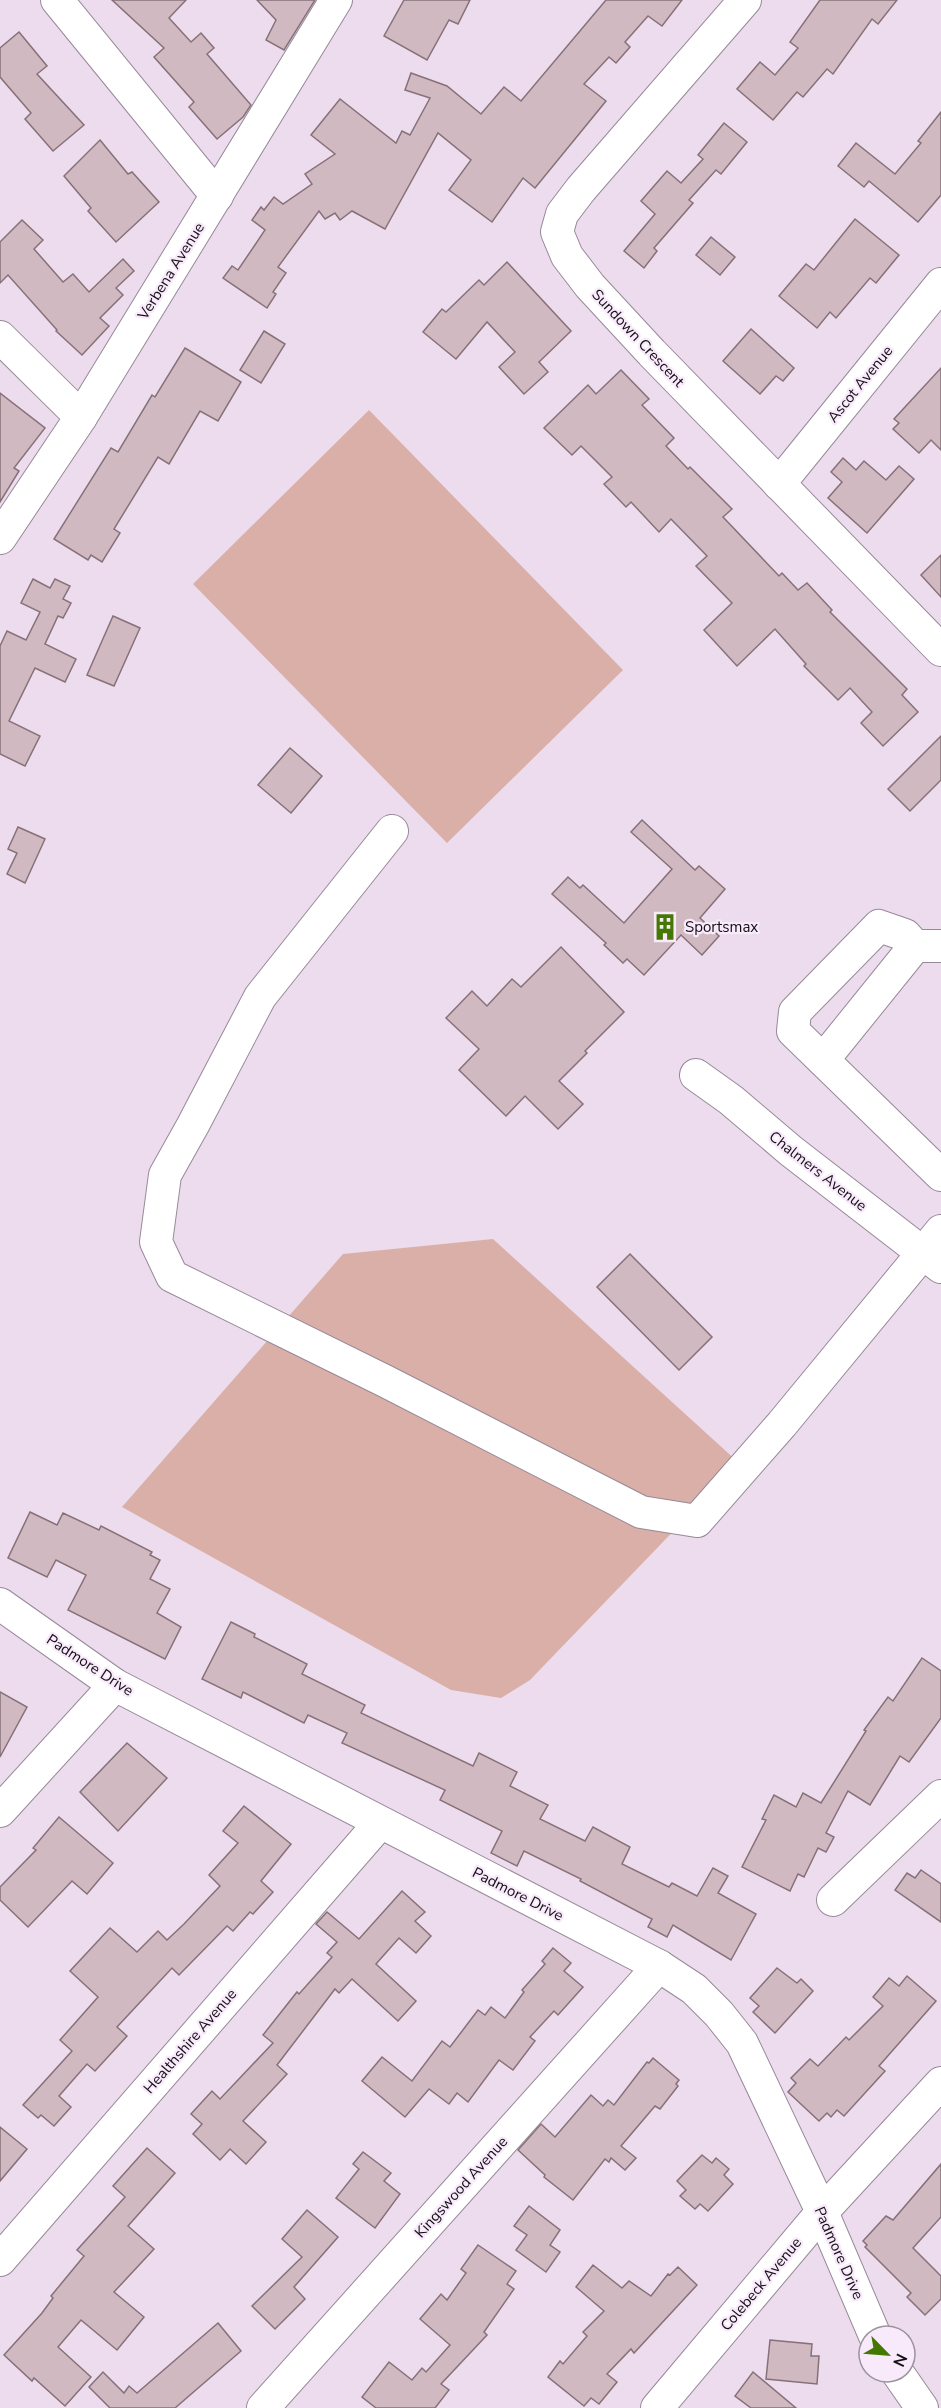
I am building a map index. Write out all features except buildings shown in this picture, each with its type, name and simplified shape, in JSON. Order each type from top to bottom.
[{"type":"street","points":[[57,0],[217,196]]},
{"type":"street","name":"Verbena Avenue","points":[[0,538],[81,417],[336,0]]},
{"type":"street","name":"Sundown Crescent","points":[[745,0],[581,189],[562,214],[557,232],[567,256],[590,286],[941,650]]},
{"type":"street","name":"Ascot Avenue","points":[[779,484],[941,284]]},
{"type":"street","points":[[0,337],[81,417]]},
{"type":"street","points":[[392,831],[260,997],[194,1125],[165,1175],[156,1242],[172,1276],[385,1381],[641,1512],[697,1521],[935,1250]]},
{"type":"street","points":[[823,1060],[928,946],[879,926],[795,1012],[793,1030],[823,1060],[941,1175]]},
{"type":"street","name":"Chalmers Avenue","points":[[696,1075],[731,1100],[791,1151],[935,1250]]},
{"type":"street","name":"Padmore Drive","points":[[0,1604],[115,1685],[659,1966],[694,1989],[719,2014],[742,2043],[822,2212],[870,2324]]},
{"type":"street","points":[[0,1811],[115,1685]]},
{"type":"street","points":[[833,1900],[941,1796]]},
{"type":"street","name":"Healthshire Avenue","points":[[0,2260],[380,1822]]},
{"type":"street","name":"Kingswood Avenue","points":[[267,2407],[659,1966]]},
{"type":"street","name":"Colebeck Avenue","points":[[657,2408],[822,2212],[941,2083]]},
{"type":"street","points":[[905,2384],[922,2408]]},
{"type":"shaded area","points":[[369,410],[623,670],[447,843],[193,584]]},
{"type":"shaded area","points":[[493,1239],[739,1463],[530,1680],[501,1698],[451,1690],[122,1507],[343,1254]]},
{"type":"place","name":"Sportsmax","points":[[665,927]]}]
